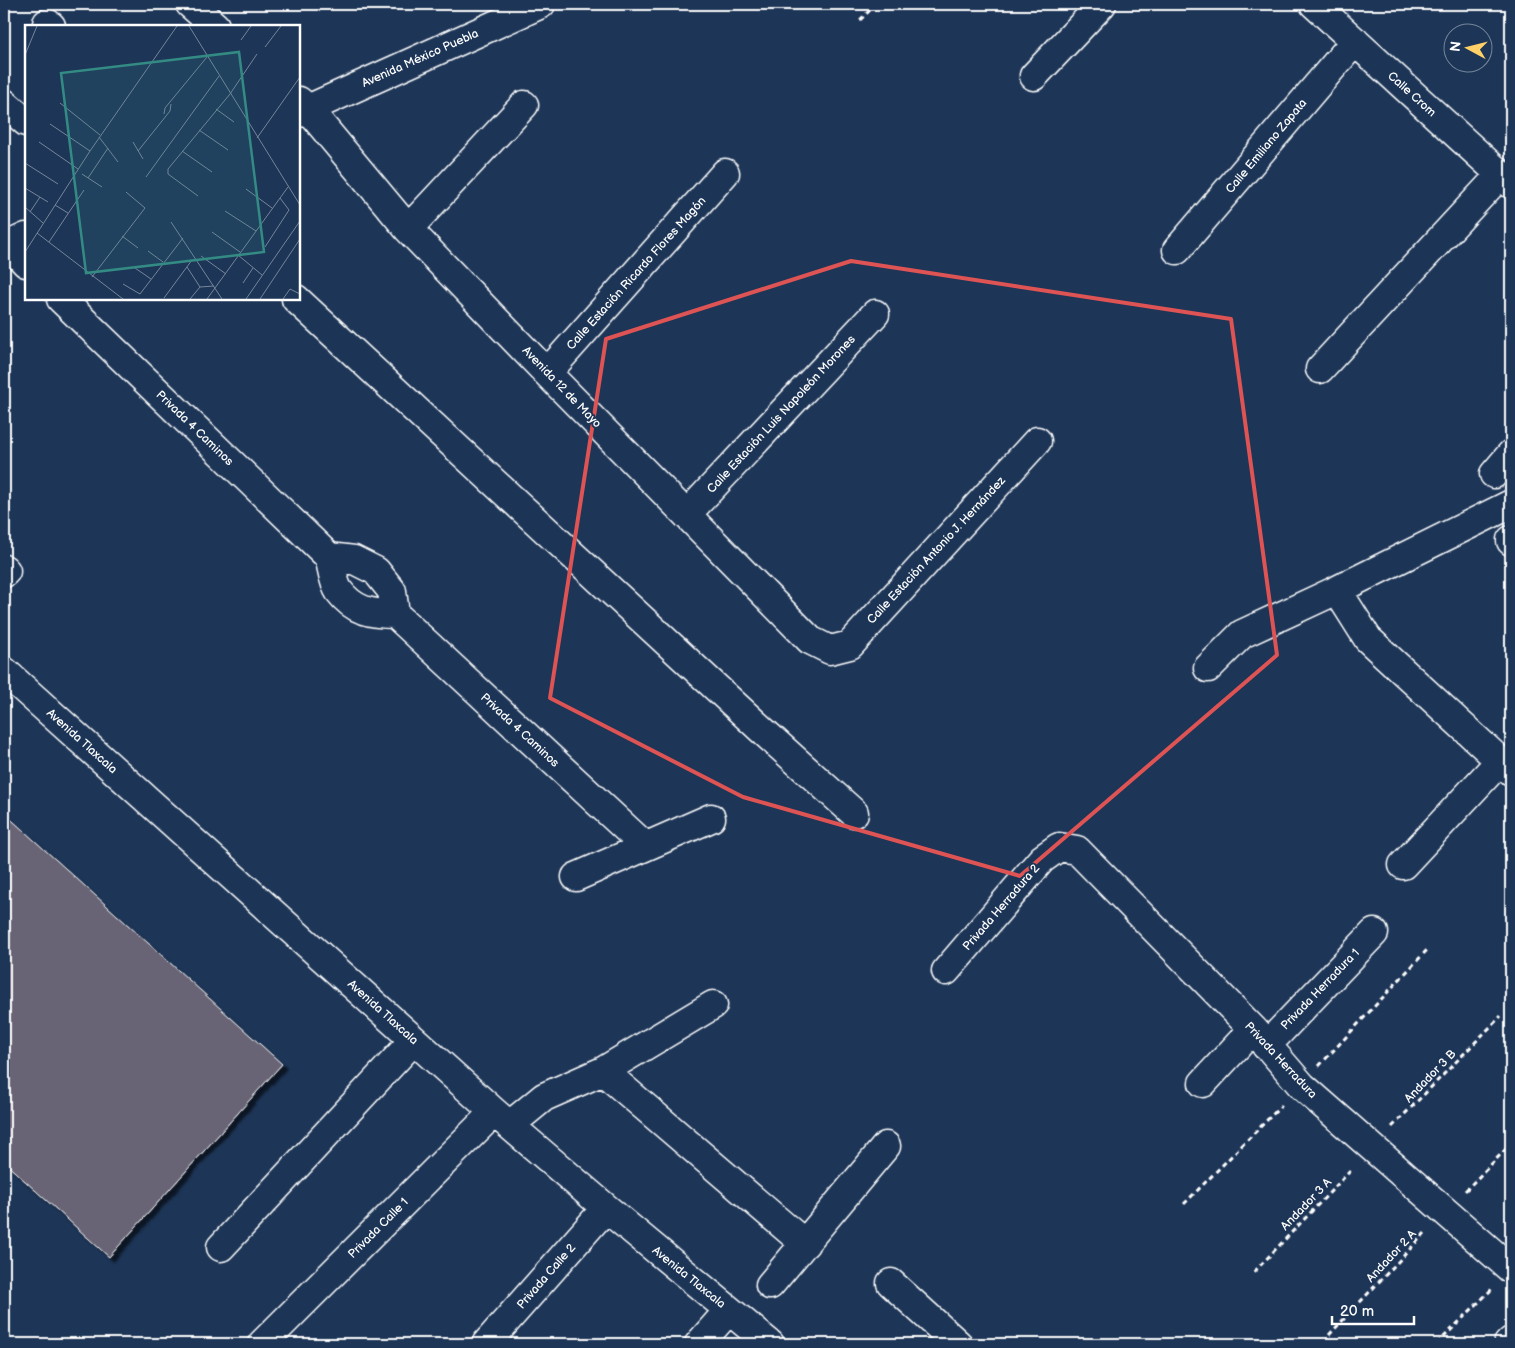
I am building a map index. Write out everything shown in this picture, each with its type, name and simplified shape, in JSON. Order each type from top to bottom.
[{"type":"street","points":[[190,4],[214,25]]},
{"type":"street","name":"Avenida México Puebla","points":[[302,108],[541,4]]},
{"type":"street","points":[[1034,76],[1102,4]]},
{"type":"street","name":"Calle Crom","points":[[1314,4],[1506,179]]},
{"type":"street","name":"Calle Emiliano Zapata","points":[[1177,250],[1355,41]]},
{"type":"street","points":[[4,103],[25,121]]},
{"type":"street","points":[[408,229],[524,105]]},
{"type":"street","name":"Avenida 12 de Mayo","points":[[302,108],[408,229],[547,373],[810,640],[830,650]]},
{"type":"street","name":"Calle Estación Ricardo Flores Magón","points":[[547,373],[725,173]]},
{"type":"street","points":[[1320,369],[1506,179]]},
{"type":"street","name":"Privada 4 Caminos","points":[[62,300],[329,557]]},
{"type":"street","points":[[297,300],[762,731],[854,813]]},
{"type":"street","name":"Calle Estación Luis Napoleón Morones","points":[[687,514],[875,314]]},
{"type":"street","name":"Calle Estación Antonio J. Hernández","points":[[830,650],[850,645],[1037,441]]},
{"type":"street","points":[[1208,668],[1242,634],[1337,590],[1511,504]]},
{"type":"street","points":[[329,557],[354,560],[376,571],[392,591],[395,614],[373,614],[355,607],[338,590],[329,557]]},
{"type":"street","points":[[4,569],[6,571],[4,573]]},
{"type":"street","points":[[1337,590],[1368,639],[1506,766],[1403,865]]},
{"type":"street","name":"Privada 4 Caminos","points":[[395,614],[645,846]]},
{"type":"street","name":"Avenida Tlaxcala","points":[[4,671],[502,1118],[606,1208],[770,1344]]},
{"type":"street","points":[[576,877],[711,818]]},
{"type":"street","name":"Privada Herradura 2","points":[[946,971],[1042,859],[1059,847]]},
{"type":"street","name":"Privada Herradura","points":[[1059,847],[1078,850],[1260,1037],[1302,1086],[1445,1212],[1504,1277]]},
{"type":"street","name":"Privada Herradura 1","points":[[1203,1083],[1260,1037],[1374,933]]},
{"type":"street","name":"Privada Calle 1","points":[[262,1344],[502,1118],[603,1071],[713,1005]]},
{"type":"street","points":[[220,1247],[414,1040]]},
{"type":"street","points":[[603,1071],[805,1244]]},
{"type":"street","points":[[770,1285],[886,1146]]},
{"type":"street","name":"Privada Calle 2","points":[[486,1344],[606,1208]]},
{"type":"street","points":[[891,1284],[958,1344]]},
{"type":"street","points":[[699,1344],[729,1310]]},
{"type":"path","points":[[860,20],[876,4]]},
{"type":"path","name":"Andador 3 B","points":[[1372,1148],[1501,1016]]},
{"type":"path","name":"Andador 2 A","points":[[1328,1334],[1511,1144]]},
{"type":"path","name":"Andador 3 A","points":[[1254,1272],[1372,1148]]},
{"type":"path","points":[[1437,1344],[1504,1277]]},
{"type":"highlighted area","points":[[851,261],[1231,319],[1277,655],[1020,876],[743,797],[550,698],[606,339]]},
{"type":"building","points":[[4,813],[282,1064],[109,1257],[4,1162]]}]
